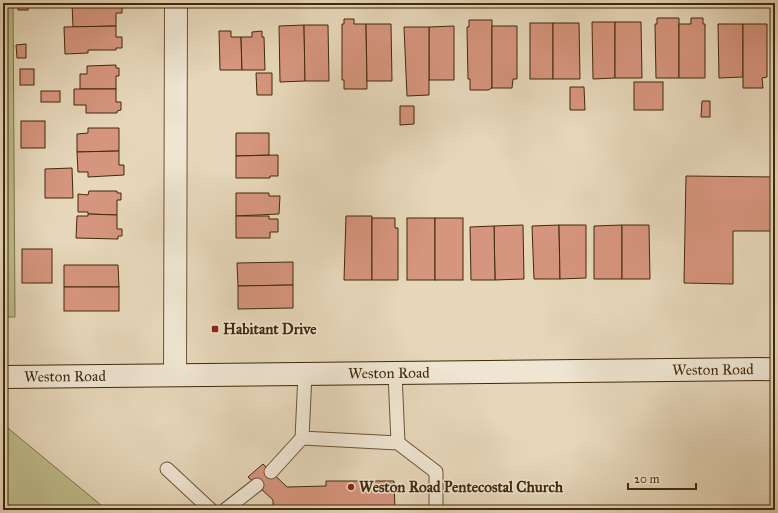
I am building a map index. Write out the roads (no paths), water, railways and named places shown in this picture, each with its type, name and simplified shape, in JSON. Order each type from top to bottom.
[{"type":"main road","points":[[175,375],[176,3]]},
{"type":"main road","name":"Weston Road","points":[[3,377],[775,369]]},
{"type":"lane","points":[[395,373],[398,443]]},
{"type":"lane","points":[[271,472],[302,438],[305,374]]},
{"type":"lane","points":[[302,438],[398,443],[436,472],[436,510]]},
{"type":"lane","points":[[168,469],[211,510]]},
{"type":"lane","points":[[225,510],[257,486]]},
{"type":"place","name":"Habitant Drive","points":[[215,329]]},
{"type":"place","name":"Weston Road Pentecostal Church","points":[[351,487]]}]
